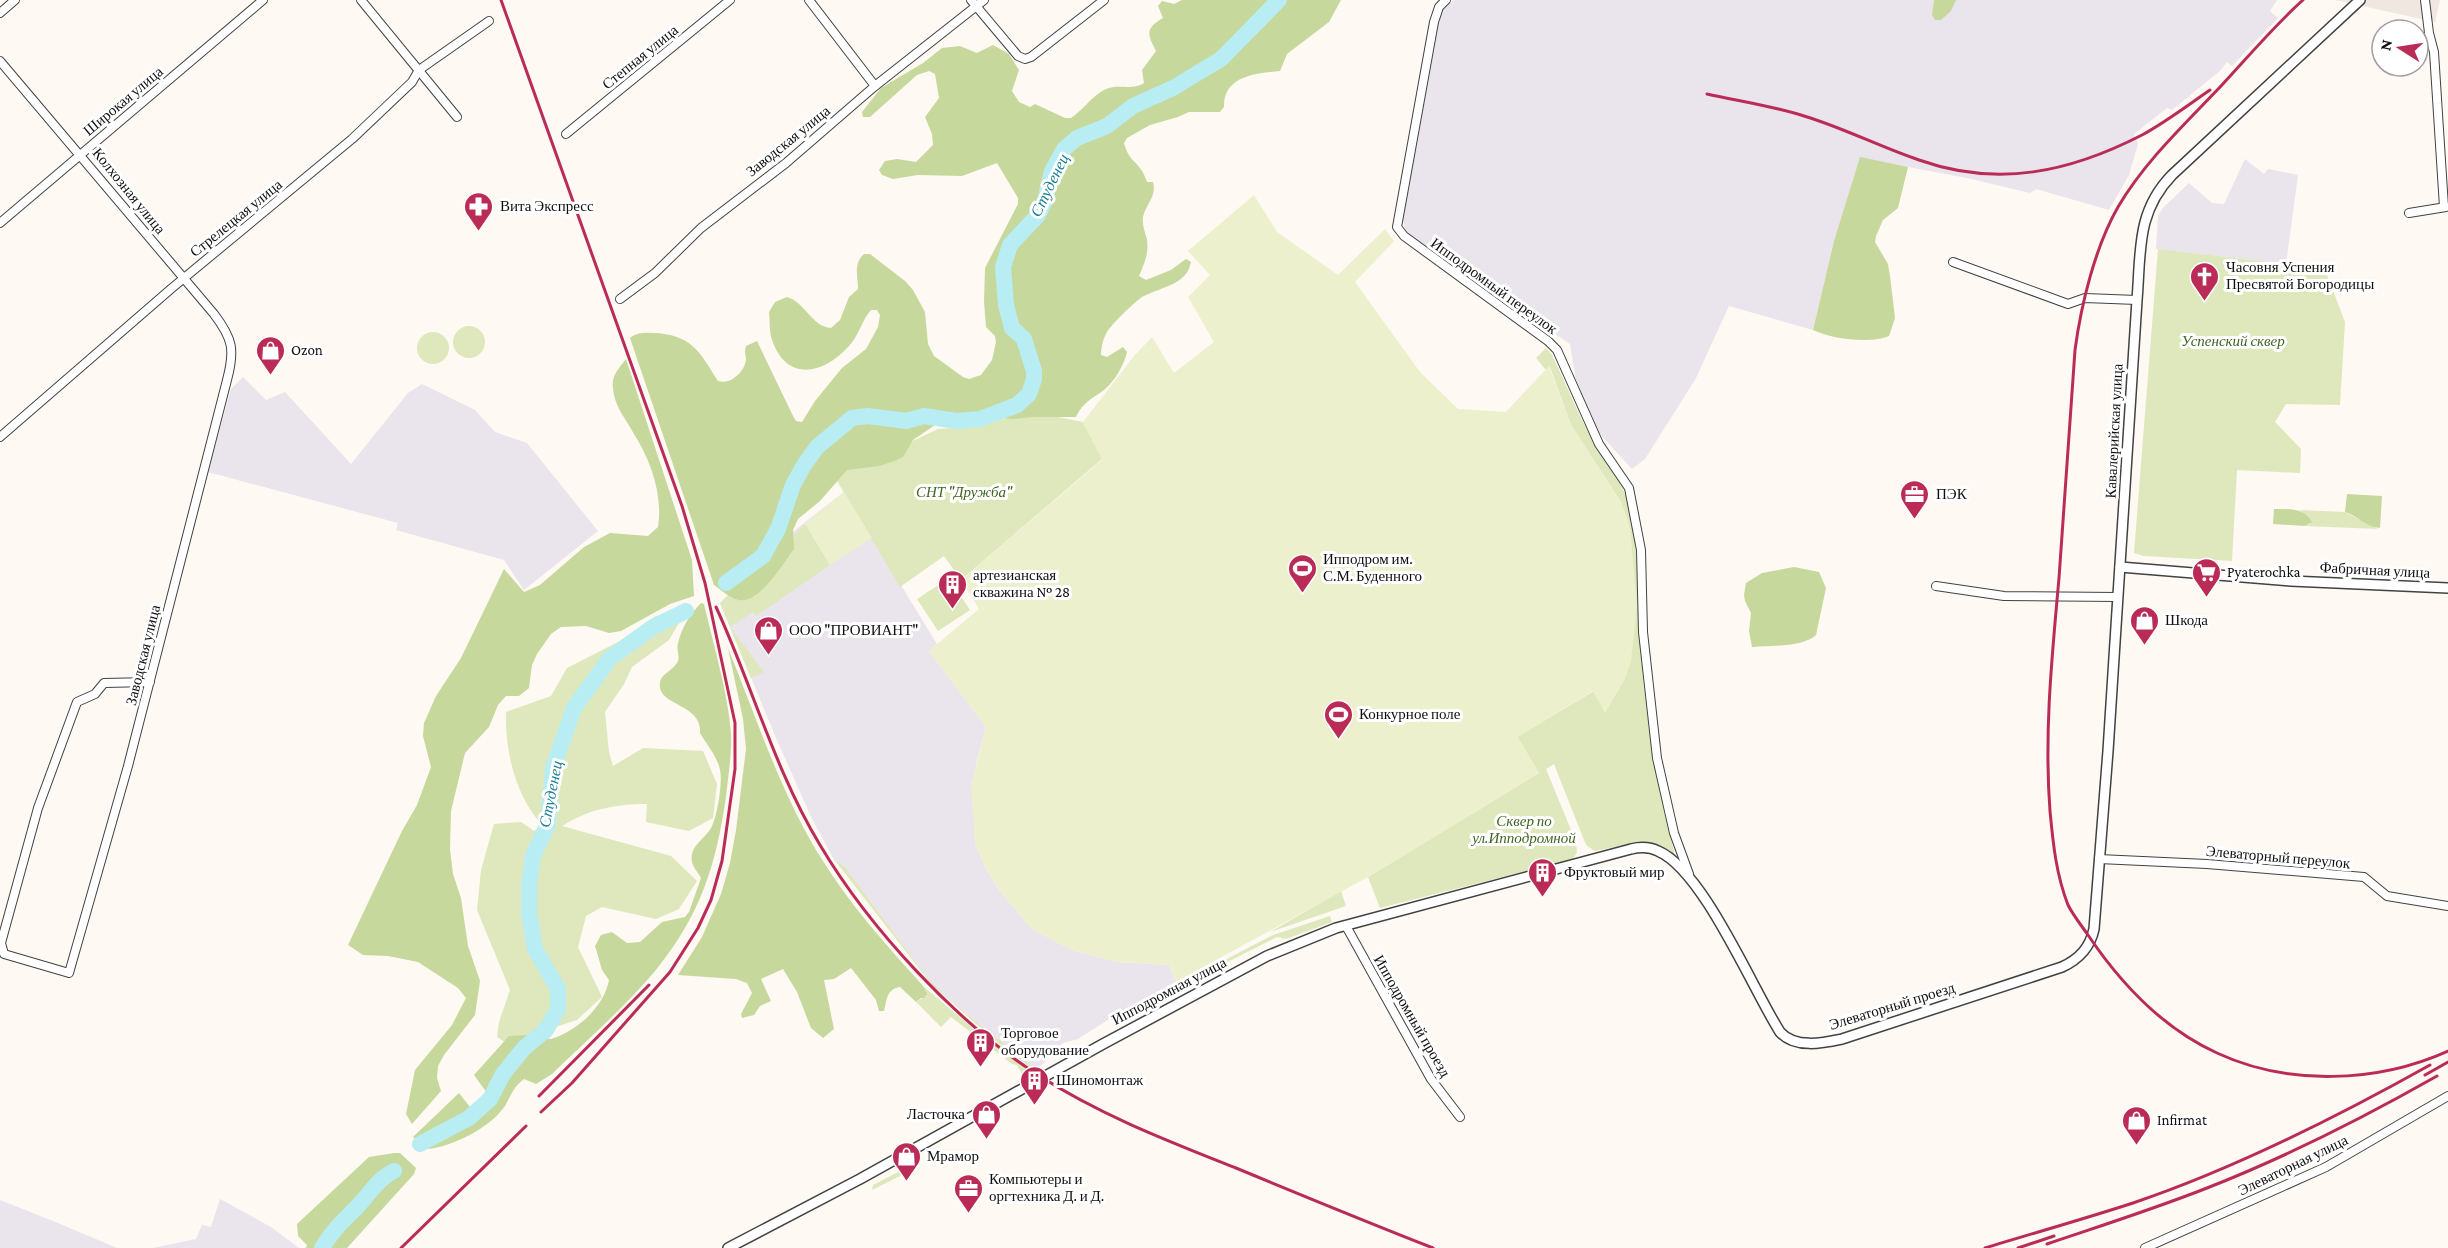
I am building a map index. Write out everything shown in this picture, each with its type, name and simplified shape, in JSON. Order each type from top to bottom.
[{"type":"street","points":[[0,13],[15,0]]},
{"type":"street","name":"Широкая улица","points":[[0,223],[263,0]]},
{"type":"street","points":[[361,0],[457,117]]},
{"type":"street","name":"Степная улица","points":[[567,134],[730,0]]},
{"type":"street","points":[[808,0],[875,86]]},
{"type":"street","name":"Заводская улица","points":[[620,299],[655,273],[701,228],[786,163],[974,3],[984,0]]},
{"type":"street","points":[[974,3],[1018,57],[1025,59],[1039,51],[1104,0]]},
{"type":"street","name":"Ипподромный переулок","points":[[1446,0],[1438,7],[1434,22],[1396,227],[1409,240],[1548,341],[1557,350],[1599,444],[1629,488],[1641,550],[1643,632],[1657,758],[1674,833],[1689,874]]},
{"type":"street","name":"Кавалерийская улица","points":[[2084,952],[2094,933],[2109,751],[2137,300],[2144,226],[2153,197],[2161,186],[2360,0]]},
{"type":"street","points":[[2409,213],[2446,207],[2434,78],[2434,52],[2429,33],[2426,0]]},
{"type":"street","name":"Стрелецкая улица","points":[[0,437],[184,278],[352,139],[412,82],[419,70],[489,21]]},
{"type":"street","name":"Колхозная улица","points":[[0,61],[81,154],[222,324],[231,342]]},
{"type":"street","points":[[1953,262],[2068,304],[2085,298],[2137,300]]},
{"type":"street","name":"Заводская улица","points":[[150,682],[104,683],[95,694],[77,702],[38,808],[1,943],[4,954],[69,973],[150,682],[230,368],[231,342]]},
{"type":"street","name":"Фабричная улица","points":[[2120,567],[2295,581],[2448,588]]},
{"type":"street","points":[[1936,586],[2004,596],[2118,597]]},
{"type":"street","name":"Ипподромная улица","points":[[728,1248],[860,1179],[1241,968],[1291,946],[1346,926],[1617,852],[1641,848],[1658,850]]},
{"type":"street","name":"Элеваторный проезд","points":[[1658,850],[1689,874],[1731,943],[1777,1028],[1786,1038],[1795,1041],[1820,1042],[1842,1039],[2062,967],[2077,959],[2084,952]]},
{"type":"street","name":"Элеваторный переулок","points":[[2099,859],[2207,864],[2364,877],[2387,896],[2448,906]]},
{"type":"street","name":"Ипподромный проезд","points":[[1346,926],[1431,1079],[1460,1117]]},
{"type":"street","name":"Элеваторная улица","points":[[2145,1248],[2326,1167],[2448,1096]]},
{"type":"shaded area","points":[[1454,0],[2277,0],[2270,11],[2278,18],[2232,66],[2227,62],[2221,70],[2172,110],[2167,108],[2134,134],[2138,144],[2129,175],[2109,210],[2036,189],[2030,193],[1967,178],[1860,158],[1834,241],[1813,330],[1729,306],[1696,378],[1645,459],[1632,469],[1599,433],[1576,380],[1570,344],[1415,240],[1406,231],[1403,221],[1441,11]]},
{"type":"shaded area","points":[[2335,0],[2440,0],[2435,22],[2430,21],[2430,18],[2417,18]]},
{"type":"shaded area","points":[[2245,159],[2264,174],[2268,169],[2298,175],[2286,264],[2156,249],[2158,216],[2163,208],[2189,183],[2212,203],[2224,204]]},
{"type":"shaded area","points":[[243,377],[266,400],[285,392],[351,464],[408,393],[422,384],[475,410],[495,432],[527,443],[598,531],[524,590],[504,560],[396,530],[398,523],[208,472],[231,389]]},
{"type":"shaded area","points":[[844,492],[937,644],[929,651],[986,727],[976,764],[975,843],[986,869],[999,890],[1032,929],[1072,950],[1118,962],[1169,965],[1176,982],[1145,999],[1138,1005],[1139,1007],[1115,1018],[1114,1016],[1078,1039],[1063,1043],[1037,1070],[953,1003],[926,976],[845,867],[833,858],[812,819],[776,738],[720,603],[795,530]]},
{"type":"shaded area","points":[[220,1199],[271,1227],[299,1248],[153,1248],[196,1239],[202,1225],[211,1227]]},
{"type":"shaded area","points":[[0,1200],[53,1221],[117,1248],[0,1248]]},
{"type":"green space","points":[[1182,0],[1341,0],[1329,22],[1287,54],[1280,71],[1251,75],[1235,83],[1229,89],[1224,107],[1220,112],[1189,112],[1150,125],[1127,138],[1124,143],[1126,150],[1147,182],[1153,182],[1154,187],[1143,217],[1147,250],[1139,276],[1146,280],[1171,270],[1186,259],[1191,262],[1184,276],[1141,298],[1107,332],[1102,343],[1101,355],[1107,357],[1123,347],[1127,352],[1112,382],[1085,404],[1076,417],[1013,419],[995,417],[935,425],[913,440],[903,457],[879,466],[847,470],[820,501],[798,519],[793,530],[794,549],[770,581],[755,596],[747,600],[739,600],[714,585],[630,338],[636,334],[658,333],[680,338],[695,348],[718,381],[723,382],[736,377],[745,365],[746,346],[757,341],[793,416],[796,421],[802,422],[815,401],[842,368],[866,349],[878,327],[880,315],[877,310],[871,310],[852,342],[839,356],[818,368],[807,370],[787,363],[779,354],[771,337],[769,312],[775,302],[787,297],[799,304],[824,327],[831,328],[840,320],[849,297],[858,289],[858,262],[864,254],[870,254],[913,290],[925,312],[928,344],[934,356],[963,377],[969,379],[981,375],[992,360],[996,342],[995,336],[986,327],[985,268],[1018,204],[1018,198],[997,163],[962,176],[918,175],[893,179],[882,175],[879,170],[885,161],[897,159],[916,162],[933,145],[932,134],[925,117],[939,98],[935,74],[929,71],[917,75],[870,117],[863,117],[862,112],[881,88],[923,63],[942,48],[960,46],[977,53],[993,45],[1009,54],[1019,70],[1012,91],[1019,102],[1030,107],[1035,104],[1065,118],[1071,118],[1104,90],[1144,83],[1142,70],[1156,51],[1149,33],[1150,29],[1163,18],[1158,6],[1162,1],[1174,4]]},
{"type":"green space","points":[[1934,0],[1956,0],[1951,11],[1941,20],[1935,20],[1932,15]]},
{"type":"green space","points":[[1860,157],[1908,167],[1898,208],[1883,220],[1875,242],[1888,264],[1895,318],[1889,336],[1872,340],[1840,338],[1813,330],[1834,241]]},
{"type":"green space","name":"Ипподром им. С.М. Буденного","points":[[1254,195],[1277,232],[1338,275],[1385,229],[1394,241],[1355,282],[1420,372],[1458,409],[1506,412],[1549,366],[1571,425],[1621,502],[1630,526],[1637,606],[1631,661],[1625,679],[1605,713],[1593,691],[1518,737],[1539,773],[1368,877],[1176,982],[1169,965],[1118,962],[1072,950],[1032,929],[999,890],[986,869],[975,843],[971,785],[986,727],[929,651],[979,609],[961,580],[1102,460],[1083,422],[1134,356],[1152,337],[1174,373],[1214,342],[1188,297],[1210,275],[1188,251]]},
{"type":"green space","name":"Успенский сквер","points":[[2158,249],[2286,264],[2327,275],[2345,322],[2340,405],[2286,404],[2275,422],[2301,449],[2300,473],[2237,470],[2232,561],[2144,556],[2134,553]]},
{"type":"green space","points":[[469,326],[480,331],[485,342],[480,353],[469,358],[458,353],[453,342],[458,331]]},
{"type":"green space","points":[[433,332],[444,337],[449,348],[444,359],[433,364],[422,359],[417,348],[422,337]]},
{"type":"green space","name":"Сквер по ул.Ипподромной","points":[[1546,348],[1552,355],[1583,422],[1617,477],[1626,497],[1635,538],[1647,714],[1654,761],[1675,855],[1646,843],[1627,844],[1595,851],[1587,846],[1554,764],[1546,769],[1576,842],[1577,852],[1573,859],[1380,908],[1368,877],[1539,773],[1517,737],[1594,691],[1605,712],[1621,502],[1571,425],[1550,367],[1546,370],[1536,358]]},
{"type":"green space","points":[[626,359],[692,560],[694,596],[670,604],[621,631],[609,633],[586,626],[561,627],[551,634],[537,654],[532,665],[529,688],[519,696],[506,696],[498,705],[489,727],[465,753],[451,811],[450,849],[453,874],[461,898],[468,946],[480,981],[475,1015],[438,1066],[437,1078],[441,1091],[412,1124],[406,1114],[415,1070],[452,1025],[466,998],[458,988],[418,962],[388,956],[363,955],[348,945],[402,831],[417,805],[431,767],[423,736],[424,723],[436,696],[461,658],[504,569],[524,592],[540,585],[584,547],[610,533],[648,536],[658,527],[659,503],[650,467],[614,395],[614,376]]},
{"type":"green space","name":"СНТ \"Дружба\"","points":[[1032,412],[1083,422],[1102,459],[961,580],[944,556],[900,587],[827,464],[896,449],[938,429],[968,427]]},
{"type":"green space","points":[[844,492],[872,538],[830,565],[805,524]]},
{"type":"green space","points":[[2347,494],[2382,496],[2380,528],[2370,526],[2345,512]]},
{"type":"green space","points":[[2274,509],[2301,512],[2312,522],[2305,526],[2273,524]]},
{"type":"green space","points":[[2299,510],[2345,512],[2378,529],[2305,526],[2310,524],[2309,517]]},
{"type":"green space","points":[[805,524],[830,565],[756,616],[753,612],[730,627],[764,672],[751,678],[720,603]]},
{"type":"green space","points":[[1794,567],[1819,572],[1826,588],[1816,635],[1794,644],[1752,647],[1749,631],[1751,613],[1744,595],[1746,583],[1762,573]]},
{"type":"green space","points":[[949,578],[970,610],[938,631],[917,599]]},
{"type":"green space","points":[[701,603],[704,604],[724,685],[731,741],[726,797],[717,846],[695,910],[671,951],[644,984],[552,1074],[536,1084],[524,1079],[515,1088],[498,1114],[470,1135],[448,1145],[427,1149],[413,1137],[459,1093],[470,1107],[487,1093],[474,1075],[509,1036],[527,1035],[551,1039],[570,1030],[588,1017],[601,999],[609,980],[602,970],[595,946],[601,935],[612,932],[627,943],[640,942],[662,922],[685,917],[689,912],[701,878],[693,864],[693,851],[714,821],[721,775],[719,765],[700,733],[699,723],[694,715],[665,696],[660,682],[678,661],[678,645],[682,632],[690,616]]},
{"type":"green space","points":[[686,611],[669,640],[632,667],[624,684],[605,712],[609,752],[613,766],[643,748],[703,751],[717,784],[713,818],[689,831],[646,822],[647,804],[636,804],[614,806],[582,815],[562,826],[671,856],[697,881],[679,909],[656,919],[602,907],[586,916],[578,947],[602,997],[577,1020],[546,1030],[521,1052],[497,1037],[499,1022],[510,990],[477,910],[481,870],[494,824],[521,822],[534,831],[542,825],[518,786],[507,742],[506,712],[551,696],[567,668],[618,642],[656,616]]},
{"type":"green space","points":[[728,648],[770,755],[806,833],[844,892],[924,987],[927,994],[916,1002],[900,987],[895,988],[888,996],[884,1011],[879,1011],[876,1000],[851,968],[834,979],[824,980],[834,1029],[823,1038],[811,1028],[797,992],[783,969],[761,979],[771,1001],[760,1006],[754,1015],[742,1018],[741,1014],[752,993],[747,983],[736,979],[678,975],[702,937],[721,894],[736,830],[746,749],[743,719]]},
{"type":"green space","points":[[833,858],[845,867],[926,976],[953,1003],[1037,1070],[1035,1071],[999,1044],[932,985]]},
{"type":"green space","points":[[1341,891],[1346,906],[1270,932]]},
{"type":"green space","points":[[1330,916],[1332,922],[1286,939],[1277,937],[1202,975],[1202,982],[1194,986],[1190,978],[1273,935]]},
{"type":"green space","points":[[924,987],[980,1034],[1033,1073],[1023,1076],[1017,1065],[1012,1064],[951,1017],[941,1027],[916,1002],[926,996]]},
{"type":"green space","points":[[400,1153],[416,1168],[414,1174],[347,1248],[306,1248],[307,1245],[298,1236],[297,1224],[369,1157]]},
{"type":"green space","points":[[908,1167],[912,1170],[872,1190],[873,1185]]},
{"type":"waterway","name":"Студенец","points":[[726,583],[763,556],[778,529],[793,485],[804,465],[817,447],[852,418],[868,416],[906,421],[924,416],[956,421],[980,419],[1017,405],[1029,394],[1034,371],[1024,339],[1012,328],[1006,305],[1003,267],[1010,245],[1038,215],[1045,201],[1052,171],[1064,149],[1077,138],[1107,126],[1133,106],[1173,88],[1221,59],[1279,0]]},
{"type":"waterway","name":"Студенец","points":[[420,1144],[469,1118],[490,1099],[503,1074],[524,1048],[546,1030],[558,1009],[558,989],[535,949],[529,913],[529,887],[533,856],[548,824],[553,768],[574,708],[610,658],[653,627],[686,611]]},
{"type":"waterway","name":"Студенец","points":[[322,1248],[337,1227],[378,1183],[394,1171]]},
{"type":"railway","points":[[501,0],[682,506],[705,583],[735,723],[735,769],[722,861],[711,900],[698,928],[670,972],[572,1083],[541,1112]]},
{"type":"railway","points":[[2303,0],[2271,31],[2140,174],[2110,223],[2090,277],[2075,350],[2050,694],[2048,782],[2054,847],[2068,905],[2114,971],[2161,1018],[2197,1043],[2244,1064],[2273,1071],[2332,1076],[2392,1069],[2421,1062],[2448,1051]]},
{"type":"railway","points":[[1707,94],[1804,116],[1905,155],[1948,168],[1977,173],[2005,174],[2061,167],[2115,148],[2151,130],[2210,90]]},
{"type":"railway","points":[[716,607],[790,788],[820,845],[840,877],[889,941],[917,972],[976,1029],[1038,1075],[1110,1115],[1185,1148],[1433,1248]]},
{"type":"railway","points":[[539,1096],[649,985]]},
{"type":"railway","points":[[2425,1075],[2448,1062]]},
{"type":"railway","points":[[1985,1248],[2133,1203],[2209,1174],[2322,1123],[2430,1065]]},
{"type":"railway","points":[[2047,1244],[2167,1203],[2237,1176],[2324,1136],[2437,1076]]},
{"type":"railway","points":[[401,1248],[526,1126]]},
{"type":"railway","points":[[2018,1248],[2054,1236]]},
{"type":"place","name":"Вита Экспресс","points":[[479,232]]},
{"type":"place","name":"Часовня Успения Пресвятой Богородицы","points":[[2205,302]]},
{"type":"place","name":"Ozon","points":[[270,376]]},
{"type":"place","name":"ПЭК","points":[[1915,520]]},
{"type":"place","name":"Ипподром им. С.М. Буденного","points":[[1302,594]]},
{"type":"place","name":"Pyaterochka","points":[[2206,598]]},
{"type":"place","name":"артезианская скважина № 28","points":[[952,610]]},
{"type":"place","name":"Шкода","points":[[2144,646]]},
{"type":"place","name":"ООО \"ПРОВИАНТ\"","points":[[768,656]]},
{"type":"place","name":"Конкурное поле","points":[[1338,740]]},
{"type":"place","name":"Фруктовый мир","points":[[1543,898]]},
{"type":"place","name":"Торговое оборудование","points":[[980,1068]]},
{"type":"place","name":"Шиномонтаж","points":[[1035,1106]]},
{"type":"place","name":"Ласточка","points":[[986,1140]]},
{"type":"place","name":"Infirmat","points":[[2136,1146]]},
{"type":"place","name":"Мрамор","points":[[906,1182]]},
{"type":"place","name":"Компьютеры и оргтехника Д. и Д.","points":[[968,1214]]}]
